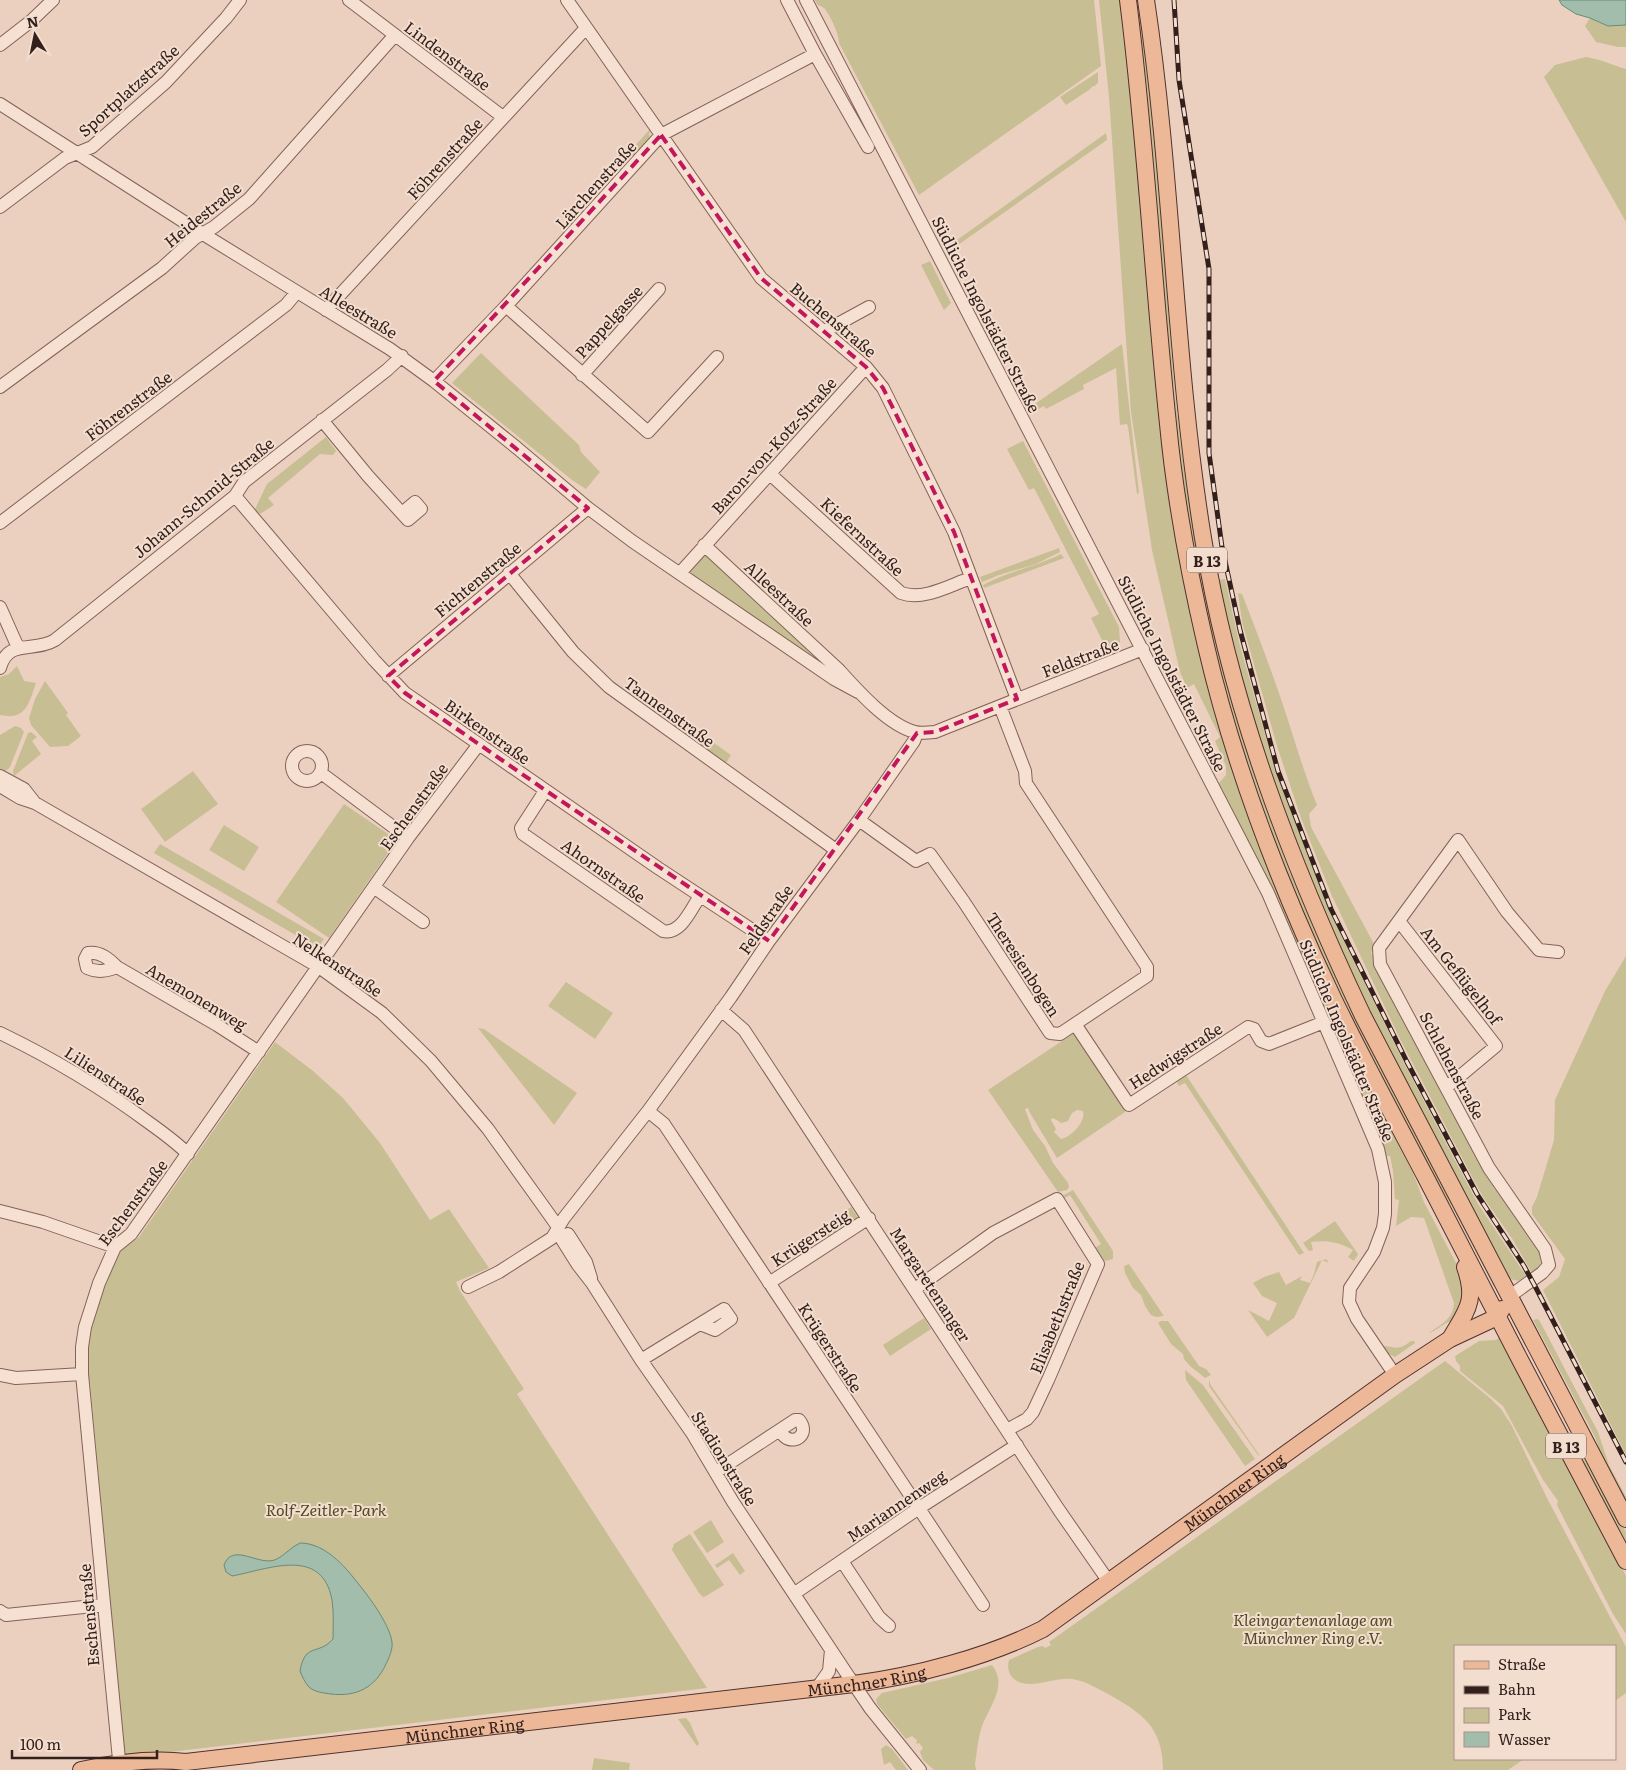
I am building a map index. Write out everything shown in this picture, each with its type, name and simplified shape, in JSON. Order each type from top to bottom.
[{"type":"main road","name":"B 13","points":[[1128,0],[1138,76],[1168,425],[1178,499],[1191,575],[1207,649],[1252,801],[1288,895],[1333,997],[1497,1317],[1626,1561]]},
{"type":"main road","name":"B 13","points":[[1146,0],[1156,69],[1186,417],[1196,492],[1212,589],[1224,642],[1268,792],[1330,946],[1399,1088],[1626,1519]]},
{"type":"main road","name":"Münchner Ring","points":[[1450,1338],[1464,1314],[1471,1297],[1470,1281],[1455,1236]]},
{"type":"main road","points":[[1464,1314],[1489,1300],[1510,1296]]},
{"type":"main road","points":[[1497,1317],[1510,1296]]},
{"type":"main road","name":"Münchner Ring","points":[[81,1770],[169,1760],[186,1762],[854,1684],[908,1674],[1007,1645],[1043,1629],[1395,1375],[1450,1338],[1497,1317]]},
{"type":"main road","name":"Münchner Ring","points":[[163,1770],[186,1762]]},
{"type":"street","points":[[0,45],[31,21],[53,0]]},
{"type":"street","name":"Sportplatzstraße","points":[[0,206],[65,158],[92,147],[166,82],[226,18],[240,0]]},
{"type":"street","name":"Lindenstraße","points":[[349,0],[503,117]]},
{"type":"street","name":"Buchenstraße","points":[[567,0],[761,278],[866,367],[884,388],[954,532],[1016,699]]},
{"type":"street","points":[[787,0],[868,148]]},
{"type":"street","name":"Südliche Ingolstädter Straße","points":[[806,0],[1268,893],[1324,1022],[1378,1149],[1385,1182],[1383,1228],[1374,1252],[1350,1288],[1350,1302],[1356,1319],[1395,1375]]},
{"type":"street","name":"Föhrenstraße","points":[[326,310],[586,28]]},
{"type":"street","name":"Heidestraße","points":[[0,387],[162,268],[195,238],[214,228],[249,199],[395,35]]},
{"type":"street","name":"Lärchenstraße","points":[[434,382],[506,306],[660,135],[815,54]]},
{"type":"street","name":"Alleestraße","points":[[0,104],[203,234],[402,356],[588,508],[632,541],[834,679],[858,692]]},
{"type":"street","name":"Pappelgasse","points":[[582,375],[659,289]]},
{"type":"street","name":"Föhrenstraße","points":[[0,523],[286,305],[297,292]]},
{"type":"street","name":"Pappelgasse","points":[[506,306],[648,432],[716,357]]},
{"type":"street","points":[[825,331],[869,307]]},
{"type":"street","name":"Johann-Schmid-Straße","points":[[20,648],[41,646],[55,640],[235,496],[244,482],[387,370],[402,356]]},
{"type":"street","name":"Baron-von-Kotz-Straße","points":[[704,545],[866,367]]},
{"type":"street","points":[[322,420],[368,476],[402,513]]},
{"type":"street","name":"Kiefernstraße","points":[[770,474],[901,594],[911,597],[921,596],[971,578]]},
{"type":"street","name":"Birkenstraße","points":[[235,496],[388,676],[405,693],[700,896],[769,941]]},
{"type":"street","name":"Fichtenstraße","points":[[388,676],[588,508]]},
{"type":"street","points":[[680,573],[704,545]]},
{"type":"street","name":"Alleestraße","points":[[704,545],[839,670],[858,692],[894,722],[917,733]]},
{"type":"street","name":"Tannenstraße","points":[[509,573],[573,652],[609,687],[836,850]]},
{"type":"street","points":[[0,668],[9,666],[18,655],[20,648],[2,611]]},
{"type":"street","name":"Feldstraße","points":[[468,1287],[499,1272],[552,1238],[558,1227],[648,1111],[769,941],[859,820],[914,741],[917,733],[935,732],[1143,649]]},
{"type":"street","name":"Theresienbogen","points":[[859,820],[916,861],[930,854],[964,902],[1050,1033],[1060,1034],[1147,976],[1147,968],[1026,783],[1025,771],[1000,706]]},
{"type":"street","name":"Eschenstraße","points":[[120,1767],[82,1374],[82,1347],[85,1326],[99,1284],[115,1247],[131,1234],[408,838],[479,744]]},
{"type":"street","points":[[321,773],[408,838]]},
{"type":"street","name":"Nelkenstraße","points":[[0,776],[24,789],[36,803]]},
{"type":"street","name":"Nelkenstraße","points":[[0,786],[20,798],[36,803],[318,967],[382,1013],[432,1061],[488,1129],[558,1227]]},
{"type":"street","name":"Ahornstraße","points":[[545,790],[521,828],[523,834],[663,931],[670,932],[678,928],[700,896]]},
{"type":"street","name":"Schlehenstraße","points":[[1510,1296],[1542,1273],[1549,1265],[1544,1249],[1490,1168],[1380,964],[1379,948],[1458,840],[1506,912],[1539,950],[1558,952]]},
{"type":"street","points":[[374,888],[422,922]]},
{"type":"street","name":"Am Geflügelhof","points":[[1399,921],[1496,1046],[1447,1087]]},
{"type":"street","name":"Anemonenweg","points":[[117,967],[217,1025],[258,1052]]},
{"type":"street","name":"Margaretenanger","points":[[721,1010],[744,1030],[1057,1507],[1109,1582]]},
{"type":"street","name":"Hedwigstraße","points":[[1075,1024],[1129,1105],[1248,1027],[1254,1030],[1261,1041],[1269,1044],[1324,1022]]},
{"type":"street","name":"Lilienstraße","points":[[0,1033],[31,1048],[125,1105],[179,1145],[188,1154]]},
{"type":"street","name":"Krügerstraße","points":[[648,1111],[664,1124],[983,1605]]},
{"type":"street","name":"Elisabethstraße","points":[[915,1289],[993,1233],[1057,1199],[1098,1264],[1033,1412],[1027,1419],[1008,1430]]},
{"type":"street","points":[[0,1211],[43,1222],[115,1247]]},
{"type":"street","name":"Krügersteig","points":[[769,1283],[869,1218]]},
{"type":"street","name":"Stadionstraße","points":[[558,1227],[568,1233],[586,1262],[592,1283],[831,1650],[870,1708],[920,1770]]},
{"type":"street","points":[[642,1360],[700,1324]]},
{"type":"street","points":[[0,1375],[16,1378],[82,1374]]},
{"type":"street","points":[[716,1472],[780,1430]]},
{"type":"street","name":"Mariannenweg","points":[[795,1593],[919,1508],[1017,1445]]},
{"type":"street","points":[[842,1561],[880,1617],[889,1626]]},
{"type":"street","points":[[0,1610],[6,1615],[103,1605]]},
{"type":"street","points":[[817,1688],[829,1671],[831,1650]]},
{"type":"highlighted area","points":[[661,135],[761,278],[866,367],[883,388],[954,532],[1017,699],[935,732],[917,733],[769,941],[405,693],[388,676],[588,508],[434,381]]},
{"type":"green space","points":[[815,0],[1094,0],[1101,66],[919,195],[839,43],[838,35],[831,19],[824,8],[817,4]]},
{"type":"green space","points":[[1099,0],[1123,0],[1190,602],[1208,689],[1236,781],[1280,897],[1361,1074],[1412,1170],[1424,1202],[1466,1282],[1466,1300],[1452,1321],[1429,1333],[1449,1318],[1454,1303],[1424,1218],[1411,1217],[1396,1226],[1399,1200],[1395,1199],[1390,1156],[1386,1156],[1378,1133],[1276,897],[1219,783],[1226,775],[1226,766],[1215,741],[1220,737],[1194,684],[1187,688],[1180,672],[1152,550],[1131,412],[1109,97]]},
{"type":"green space","points":[[1134,0],[1139,0],[1154,130],[1175,395],[1182,454],[1201,570],[1239,725],[1257,783],[1289,870],[1335,976],[1414,1132],[1495,1284],[1494,1287],[1330,978],[1268,828],[1235,727],[1213,647],[1196,571],[1177,455]]},
{"type":"green space","points":[[1590,18],[1608,26],[1626,25],[1626,47],[1596,42],[1585,26]]},
{"type":"green space","points":[[1586,57],[1626,69],[1626,222],[1544,77],[1555,65]]},
{"type":"green space","points":[[1098,72],[1098,83],[1096,86],[1093,86],[1066,105],[1060,97]]},
{"type":"green space","points":[[650,129],[649,138],[630,159],[626,156]]},
{"type":"green space","points":[[1106,133],[1107,140],[948,252],[946,248]]},
{"type":"green space","points":[[930,261],[951,303],[944,310],[921,265]]},
{"type":"green space","points":[[1122,344],[1139,493],[1137,494],[1128,427],[1127,424],[1120,425],[1116,368],[1083,385],[1084,389],[1046,409],[1044,406],[1031,413],[1029,408]]},
{"type":"green space","points":[[481,353],[579,445],[581,452],[600,472],[586,489],[572,480],[452,383]]},
{"type":"green space","points":[[326,437],[336,451],[333,455],[320,454],[268,498],[274,505],[260,514],[255,509],[267,484]]},
{"type":"green space","points":[[1023,441],[1119,627],[1120,642],[1109,654],[1091,618],[1099,614],[1034,488],[1029,490],[1007,449]]},
{"type":"green space","points":[[1059,548],[1060,552],[1036,564],[982,582],[980,577]]},
{"type":"green space","points":[[1061,554],[1064,558],[984,588],[983,585],[993,580]]},
{"type":"green space","points":[[705,555],[710,557],[836,674],[690,575],[688,571],[699,556]]},
{"type":"green space","points":[[1129,579],[1137,617],[1119,584]]},
{"type":"green space","points":[[1225,579],[1239,642],[1275,770],[1333,919],[1405,1065],[1478,1204],[1528,1279],[1517,1280],[1506,1276],[1381,1039],[1314,894],[1251,718],[1217,580]]},
{"type":"green space","points":[[1238,593],[1242,594],[1263,648],[1317,805],[1309,814],[1311,827],[1374,944],[1371,953],[1487,1177],[1540,1252],[1541,1267],[1533,1275],[1513,1240],[1483,1197],[1470,1173],[1401,1041],[1332,896],[1301,818],[1277,746],[1242,622]]},
{"type":"green space","points":[[17,666],[24,681],[36,683],[34,690],[25,709],[21,713],[9,716],[0,715],[0,677],[9,674]]},
{"type":"green space","points":[[45,681],[68,713],[66,715],[81,736],[68,746],[50,747],[31,725],[29,718],[35,699]]},
{"type":"green space","points":[[666,709],[731,755],[726,763],[660,717]]},
{"type":"green space","points":[[15,726],[21,728],[24,732],[10,767],[6,771],[0,769],[0,735]]},
{"type":"green space","points":[[31,732],[37,737],[32,741],[41,754],[14,776],[13,771],[28,733]]},
{"type":"green space","points":[[193,771],[218,804],[165,842],[141,809]]},
{"type":"green space","points":[[344,804],[397,840],[329,938],[276,902]]},
{"type":"green space","points":[[224,825],[259,847],[244,871],[209,850]]},
{"type":"green space","points":[[160,844],[324,939],[318,948],[154,853]]},
{"type":"green space","points":[[1626,956],[1626,1455],[1543,1290],[1559,1277],[1565,1259],[1532,1214],[1532,1207],[1537,1197],[1554,1140],[1555,1100],[1605,991]]},
{"type":"green space","points":[[566,982],[613,1013],[595,1039],[548,1006]]},
{"type":"green space","points":[[478,1028],[484,1029],[577,1093],[554,1125]]},
{"type":"green space","points":[[1074,1033],[1115,1092],[1125,1112],[1057,1158],[1028,1108],[1025,1109],[1033,1130],[1068,1183],[1069,1187],[1067,1190],[1058,1192],[988,1090]],"holes":[[[1077,1110],[1083,1111],[1080,1124],[1065,1138],[1061,1139],[1054,1132],[1056,1129],[1051,1120],[1052,1118],[1061,1123],[1068,1121],[1072,1113]]]},
{"type":"green space","name":"Rolf-Zeitler-Park","points":[[275,1042],[313,1071],[343,1098],[380,1143],[430,1220],[449,1209],[489,1268],[456,1282],[460,1291],[524,1389],[517,1394],[707,1688],[128,1757],[124,1752],[107,1593],[109,1590],[90,1382],[86,1367],[89,1332],[101,1294],[121,1247],[139,1237]]},
{"type":"green space","points":[[1184,1072],[1304,1253],[1299,1255],[1185,1083],[1179,1086],[1176,1081]]},
{"type":"green space","points":[[1073,1190],[1113,1251],[1113,1259],[1105,1261],[1095,1248],[1101,1244],[1070,1195],[1063,1199],[1062,1196]]},
{"type":"green space","points":[[851,1207],[859,1219],[824,1242],[816,1231]]},
{"type":"green space","points":[[1335,1221],[1358,1254],[1354,1261],[1348,1257],[1353,1250],[1343,1245],[1323,1241],[1311,1242],[1313,1250],[1309,1251],[1303,1243]]},
{"type":"green space","points":[[1322,1260],[1294,1318],[1267,1337],[1248,1310],[1269,1321],[1277,1303],[1262,1296],[1253,1283],[1279,1272],[1286,1285],[1302,1276],[1300,1280],[1310,1283],[1317,1262]]},
{"type":"green space","points":[[1129,1264],[1164,1316],[1156,1317],[1151,1315],[1141,1295],[1133,1288],[1125,1273],[1124,1266]]},
{"type":"green space","points":[[924,1318],[931,1329],[890,1356],[883,1345]]},
{"type":"green space","points":[[1537,1319],[1598,1432],[1609,1465],[1626,1497],[1626,1506],[1606,1468],[1595,1437],[1533,1320]]},
{"type":"green space","points":[[1168,1321],[1199,1366],[1206,1369],[1211,1375],[1205,1378],[1190,1366],[1184,1359],[1183,1354],[1171,1344],[1158,1323]]},
{"type":"green space","points":[[1514,1330],[1577,1450],[1591,1469],[1626,1532],[1626,1549],[1511,1331]]},
{"type":"green space","points":[[1500,1337],[1505,1343],[1626,1576],[1626,1634],[1613,1614],[1562,1515],[1557,1505],[1558,1501],[1543,1480],[1503,1406],[1460,1371],[1460,1366],[1455,1356],[1479,1341],[1496,1340]]},
{"type":"green space","points":[[1411,1341],[1415,1343],[1395,1357],[1387,1353],[1381,1346],[1396,1348]]},
{"type":"green space","name":"Kleingartenanlage am Münchner Ring e.V.","points":[[1445,1361],[1491,1399],[1501,1409],[1512,1426],[1548,1500],[1626,1647],[1626,1693],[1616,1700],[1616,1645],[1454,1645],[1454,1760],[1523,1760],[1508,1770],[1163,1770],[1162,1755],[1155,1732],[1140,1715],[1120,1701],[1095,1687],[1077,1680],[1060,1679],[1028,1684],[1018,1682],[1012,1677],[1008,1668],[1009,1660],[1038,1647],[1043,1646],[1045,1648],[1051,1645],[1049,1642]]},
{"type":"green space","points":[[1185,1370],[1203,1385],[1255,1459],[1245,1466],[1186,1380]]},
{"type":"green space","points":[[1210,1380],[1210,1384],[1260,1456],[1209,1386]]},
{"type":"green space","points":[[711,1520],[724,1542],[707,1553],[693,1532]]},
{"type":"green space","points":[[690,1534],[724,1585],[703,1597],[672,1550],[674,1544]]},
{"type":"green space","points":[[733,1553],[745,1571],[740,1575],[729,1560],[717,1568],[715,1565]]},
{"type":"green space","points":[[992,1665],[998,1680],[998,1688],[982,1726],[975,1764],[976,1770],[934,1770],[923,1760],[920,1752],[923,1748],[919,1743],[916,1744],[917,1740],[912,1736],[906,1739],[877,1704],[876,1699],[882,1693],[948,1678]]},
{"type":"green space","points":[[686,1718],[699,1744],[697,1746],[678,1719]]},
{"type":"green space","points":[[886,1745],[892,1749],[908,1770],[896,1770],[890,1762],[884,1765],[881,1749]]},
{"type":"green space","points":[[594,1758],[630,1763],[629,1770],[592,1770]]},
{"type":"water","points":[[1559,0],[1626,0],[1626,25],[1608,26],[1576,14],[1562,5]]},
{"type":"water","points":[[300,1543],[316,1546],[330,1554],[342,1565],[376,1608],[390,1634],[391,1650],[382,1672],[364,1689],[340,1695],[316,1691],[311,1689],[300,1671],[305,1656],[333,1639],[332,1600],[326,1583],[317,1572],[306,1567],[292,1565],[277,1566],[232,1576],[226,1572],[224,1565],[228,1558],[234,1555],[270,1561],[277,1559]]},
{"type":"railway","points":[[1174,0],[1179,80],[1209,269],[1209,453],[1222,547],[1240,630],[1278,771],[1331,909],[1407,1062],[1477,1194],[1524,1266],[1626,1462]]}]
